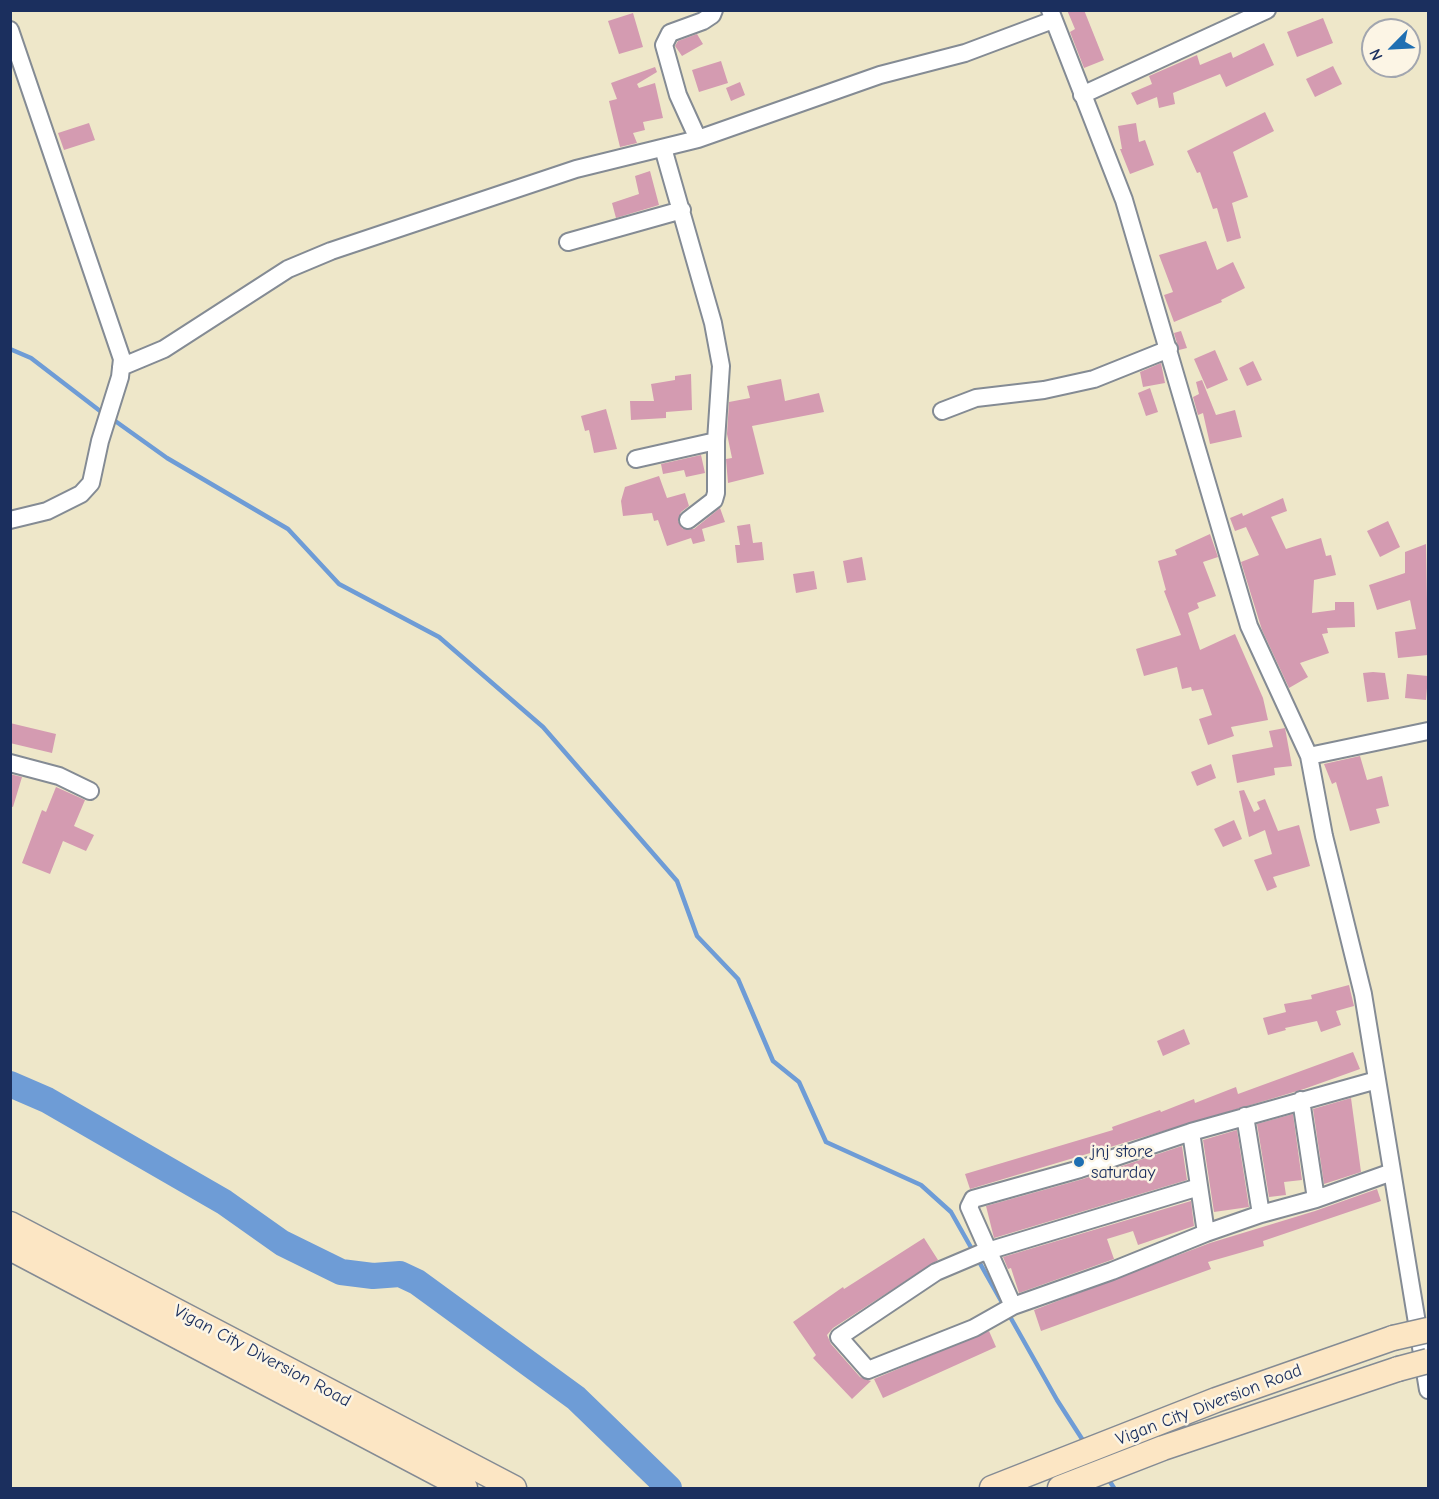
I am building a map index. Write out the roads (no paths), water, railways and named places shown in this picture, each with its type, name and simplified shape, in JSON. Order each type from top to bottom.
[{"type":"main road","name":"Vigan City Diversion Road","points":[[10,1224],[514,1488]]},
{"type":"main road","name":"Vigan City Diversion Road","points":[[10,1248],[465,1488]]},
{"type":"main road","name":"Vigan City Diversion Road","points":[[992,1488],[1216,1400],[1393,1338],[1428,1330]]},
{"type":"main road","name":"Vigan City Diversion Road","points":[[1066,1486],[1398,1369],[1428,1361]]},
{"type":"street","points":[[698,139],[678,95],[664,45],[670,33],[703,21],[712,15],[714,10]]},
{"type":"street","points":[[1082,95],[1267,10]]},
{"type":"street","points":[[121,367],[164,349],[288,269],[332,251],[576,169],[698,139],[880,75],[965,53],[1051,15],[1124,200],[1248,626],[1309,756],[1324,836],[1362,994],[1428,1390]]},
{"type":"street","points":[[10,30],[122,359],[114,401],[100,441],[91,483],[81,494],[47,511],[10,520]]},
{"type":"street","points":[[663,148],[713,323],[721,366],[716,441],[717,493],[714,500],[688,520]]},
{"type":"street","points":[[568,242],[682,210]]},
{"type":"street","points":[[942,411],[976,398],[1044,390],[1094,379],[1169,349]]},
{"type":"street","points":[[636,459],[716,441]]},
{"type":"street","points":[[1309,756],[1428,731]]},
{"type":"street","points":[[10,763],[59,776],[90,791]]},
{"type":"street","points":[[1012,1307],[984,1251],[969,1207],[973,1199],[1080,1169],[1245,1116],[1377,1080]]},
{"type":"street","points":[[1301,1100],[1316,1199]]},
{"type":"street","points":[[1245,1116],[1261,1214]]},
{"type":"street","points":[[1191,1132],[1206,1233]]},
{"type":"street","points":[[1199,1187],[1071,1228],[984,1251],[936,1272],[839,1337],[868,1370],[974,1328],[1012,1307],[1112,1271],[1206,1233],[1261,1214],[1316,1199],[1392,1172]]},
{"type":"waterway","points":[[10,349],[31,358],[104,414]]},
{"type":"waterway","points":[[111,418],[167,458],[288,529],[339,584],[439,637],[543,727],[677,881],[697,936],[738,979],[773,1061],[799,1082],[826,1142],[921,1185],[951,1212],[1057,1400],[1084,1442]]},
{"type":"waterway","points":[[10,1084],[47,1100],[224,1202],[282,1243],[341,1272],[373,1276],[400,1274],[417,1282],[576,1398],[669,1488]]},
{"type":"waterway","points":[[1107,1477],[1114,1488]]},
{"type":"place","name":"jnj store saturday","points":[[1079,1162]]}]
